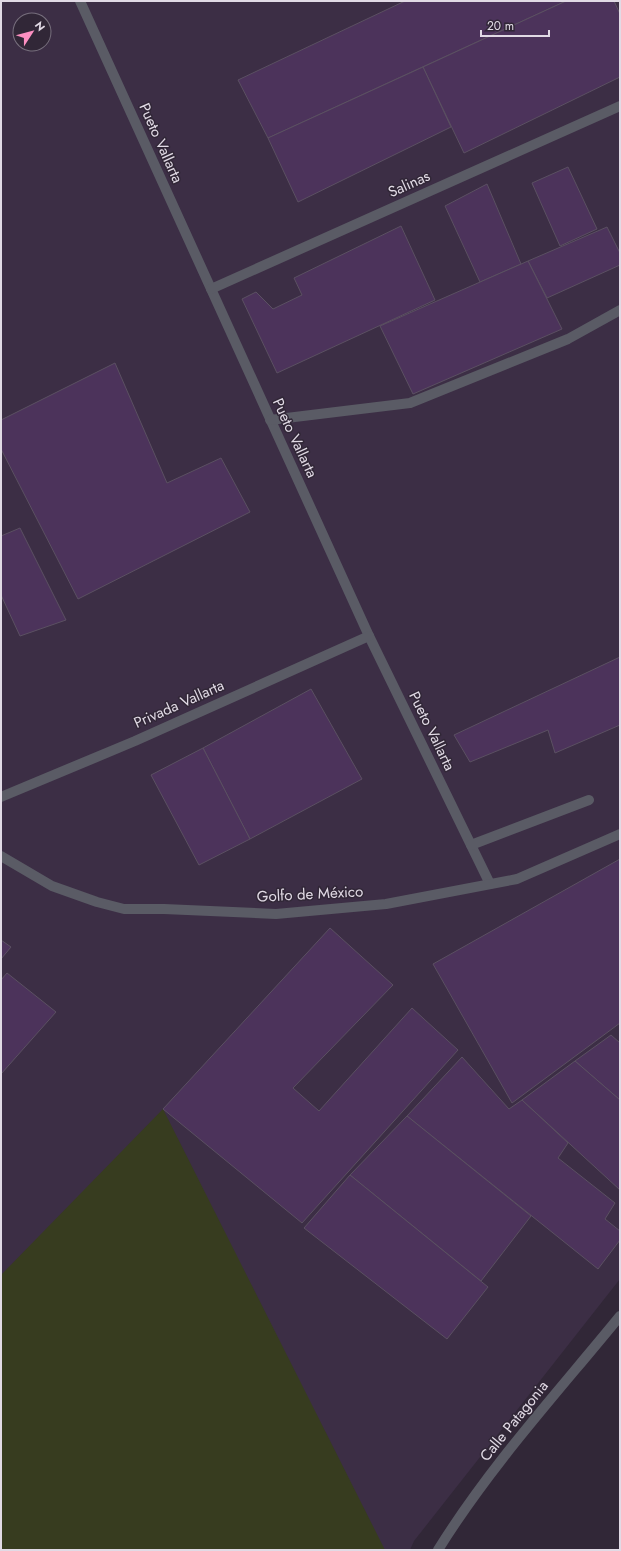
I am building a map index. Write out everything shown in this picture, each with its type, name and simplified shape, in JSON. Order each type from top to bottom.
[{"type":"street","name":"Pueto Vallarta","points":[[80,1],[369,636],[490,884]]},
{"type":"street","name":"Salinas","points":[[211,289],[620,106]]},
{"type":"street","points":[[270,420],[410,403],[568,339],[620,310]]},
{"type":"street","name":"Privada Vallarta","points":[[1,797],[135,741],[369,636]]},
{"type":"street","points":[[471,845],[589,800]]},
{"type":"street","name":"Golfo de México","points":[[1,856],[52,886],[97,902],[124,909],[164,909],[276,914],[386,904],[517,878],[620,834]]},
{"type":"street","name":"Calle Patagonia","points":[[438,1550],[455,1522],[502,1458],[620,1316]]},
{"type":"shaded area","points":[[1,1],[620,1],[620,1279],[414,1541],[410,1550],[1,1550]]},
{"type":"green space","points":[[163,1109],[385,1550],[1,1550],[1,1275]]},
{"type":"building","points":[[405,1],[566,1],[268,138],[238,80]]},
{"type":"building","points":[[566,1],[614,1],[620,14],[620,77],[464,153],[423,67]]},
{"type":"building","points":[[423,67],[451,127],[298,202],[268,138]]},
{"type":"building","points":[[568,167],[597,229],[560,246],[532,183]]},
{"type":"building","points":[[487,184],[521,264],[480,282],[445,206]]},
{"type":"building","points":[[401,226],[435,300],[277,373],[242,299],[256,292],[273,309],[302,295],[294,278]]},
{"type":"building","points":[[607,227],[620,253],[620,265],[547,298],[528,261]]},
{"type":"building","points":[[528,261],[562,329],[413,394],[380,326]]},
{"type":"building","points":[[115,363],[167,483],[221,458],[250,512],[78,599],[1,449],[1,420]]},
{"type":"building","points":[[20,528],[66,620],[20,636],[1,595],[1,536]]},
{"type":"building","points":[[620,657],[620,725],[555,753],[548,730],[470,762],[454,735]]},
{"type":"building","points":[[311,689],[362,779],[250,839],[203,748]]},
{"type":"building","points":[[203,748],[250,839],[199,865],[151,775]]},
{"type":"building","points":[[620,859],[620,1023],[512,1103],[433,964]]},
{"type":"building","points":[[330,928],[393,985],[293,1088],[319,1111],[412,1008],[458,1050],[302,1223],[163,1109]]},
{"type":"building","points":[[1,940],[11,947],[1,959]]},
{"type":"building","points":[[7,973],[56,1012],[1,1074],[1,980]]},
{"type":"building","points":[[611,1035],[620,1043],[620,1100],[575,1061]]},
{"type":"building","points":[[462,1057],[509,1109],[522,1100],[568,1143],[558,1158],[615,1203],[605,1219],[620,1231],[620,1240],[598,1269],[407,1116]]},
{"type":"building","points":[[575,1061],[620,1100],[620,1190],[522,1100]]},
{"type":"building","points":[[407,1116],[531,1216],[481,1281],[350,1175]]},
{"type":"building","points":[[350,1175],[488,1287],[447,1339],[304,1228]]}]
